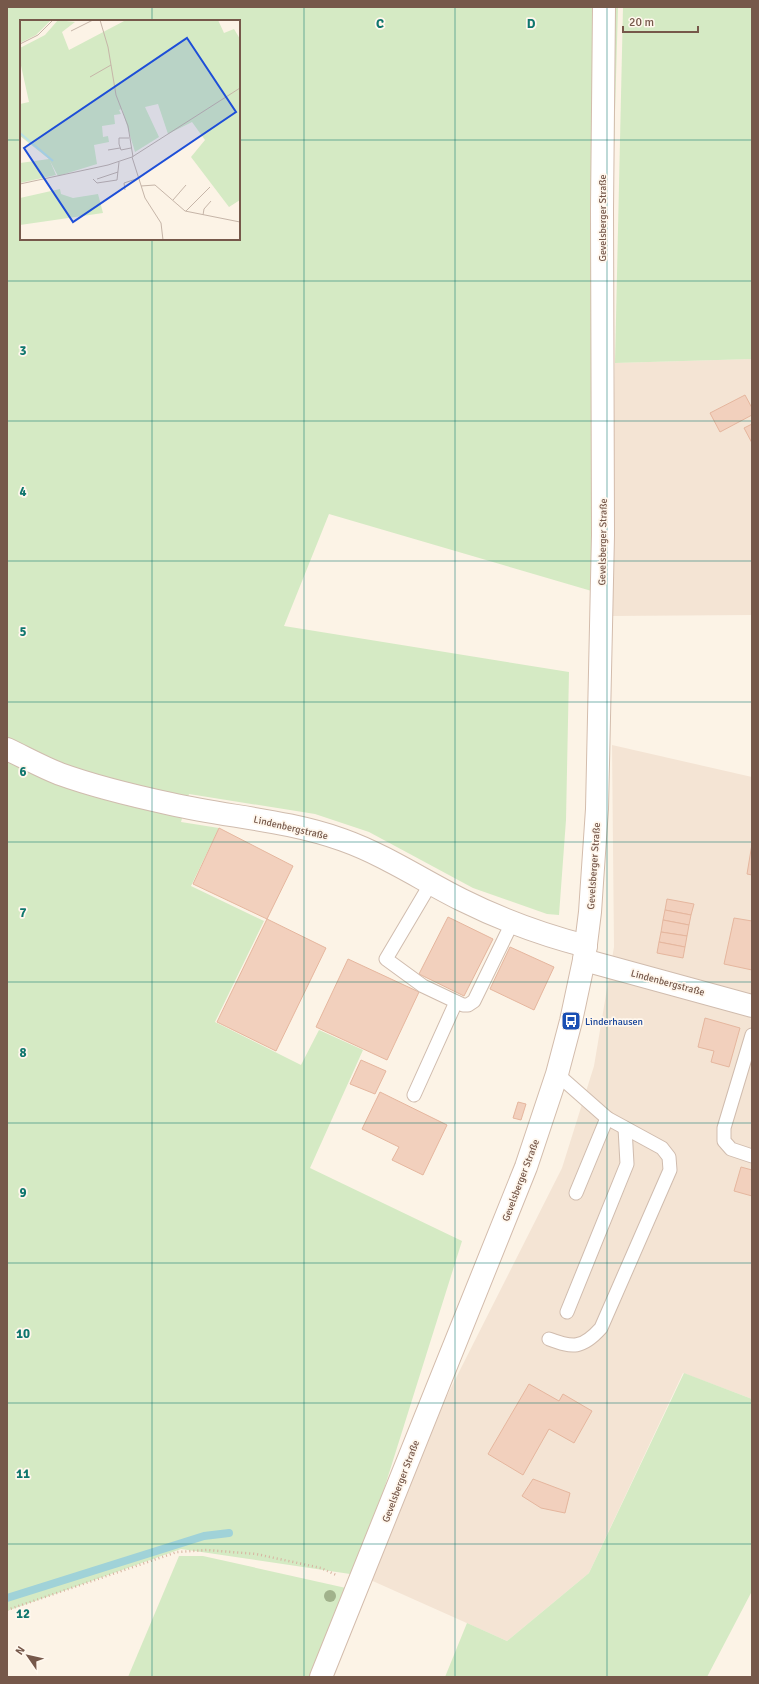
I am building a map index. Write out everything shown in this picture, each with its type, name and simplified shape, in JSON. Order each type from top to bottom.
[{"type":"main road","name":"Gevelsberger Straße","points":[[321,1677],[359,1586],[440,1378],[526,1167],[557,1074],[571,1022],[585,953],[590,912],[597,809],[603,535],[602,209],[604,7]]},
{"type":"main road","name":"Lindenbergstraße","points":[[7,749],[59,773],[116,791],[172,805],[310,829],[373,852],[431,883],[512,923],[554,938],[585,953],[752,1006]]},
{"type":"lane","points":[[431,883],[386,959],[423,986],[456,1002],[468,1005],[474,1002],[512,923]]},
{"type":"lane","points":[[414,1095],[456,1002]]},
{"type":"lane","points":[[752,1035],[724,1128],[724,1141],[731,1149],[752,1156]]},
{"type":"lane","points":[[549,1339],[569,1347],[581,1344],[601,1328],[670,1170],[669,1157],[662,1148],[607,1118],[557,1074]]},
{"type":"lane","points":[[576,1193],[607,1118]]},
{"type":"lane","points":[[567,1312],[627,1164],[625,1128]]},
{"type":"path","points":[[7,1610],[177,1552],[207,1550],[256,1554],[321,1568],[359,1586]]},
{"type":"shaded area","points":[[752,359],[752,615],[611,616],[615,363]]},
{"type":"shaded area","points":[[612,745],[752,777],[752,1399],[683,1373],[589,1573],[507,1641],[357,1574],[562,1168],[594,1066],[614,947]]},
{"type":"green space","points":[[7,7],[618,7],[603,535],[595,592],[329,514],[284,626],[569,672],[566,820],[559,915],[547,914],[473,888],[369,832],[315,814],[189,794],[181,822],[219,828],[191,886],[264,921],[215,1022],[301,1065],[319,1030],[363,1050],[310,1168],[462,1241],[357,1575],[181,1549],[7,1611]]},
{"type":"green space","points":[[623,7],[752,7],[752,359],[615,363]]},
{"type":"green space","points":[[684,1373],[752,1399],[752,1591],[707,1677],[445,1677],[467,1623],[507,1641],[589,1573]]},
{"type":"green space","points":[[179,1556],[203,1556],[346,1588],[309,1677],[128,1677]]},
{"type":"building","points":[[745,395],[752,408],[752,415],[720,432],[710,413]]},
{"type":"building","points":[[752,424],[752,443],[744,428]]},
{"type":"building","points":[[219,828],[293,866],[267,919],[193,884]]},
{"type":"building","points":[[752,844],[752,875],[747,874]]},
{"type":"building","points":[[667,899],[694,904],[691,915],[665,910]]},
{"type":"building","points":[[665,910],[691,915],[689,925],[663,920]]},
{"type":"building","points":[[448,917],[493,939],[464,996],[419,974]]},
{"type":"building","points":[[734,918],[752,921],[752,970],[724,964]]},
{"type":"building","points":[[267,919],[326,948],[276,1051],[217,1022]]},
{"type":"building","points":[[663,920],[689,925],[687,936],[661,932]]},
{"type":"building","points":[[661,932],[687,936],[685,947],[659,942]]},
{"type":"building","points":[[659,942],[685,947],[683,958],[657,953]]},
{"type":"building","points":[[510,947],[554,967],[534,1010],[490,989]]},
{"type":"building","points":[[348,959],[419,992],[387,1060],[316,1027]]},
{"type":"building","points":[[705,1018],[740,1028],[729,1067],[711,1062],[714,1051],[698,1047]]},
{"type":"building","points":[[361,1060],[386,1071],[375,1094],[350,1084]]},
{"type":"building","points":[[380,1092],[447,1125],[423,1175],[392,1160],[399,1147],[362,1129]]},
{"type":"building","points":[[518,1102],[526,1104],[521,1120],[513,1118]]},
{"type":"building","points":[[741,1167],[752,1170],[752,1196],[734,1191]]},
{"type":"building","points":[[529,1384],[559,1401],[563,1394],[592,1411],[574,1443],[549,1429],[523,1475],[488,1454]]},
{"type":"building","points":[[533,1479],[570,1493],[565,1513],[541,1508],[522,1496]]},
{"type":"waterway","points":[[7,1598],[204,1536],[229,1533]]},
{"type":"place","name":"Linderhausen","points":[[571,1021]]}]
